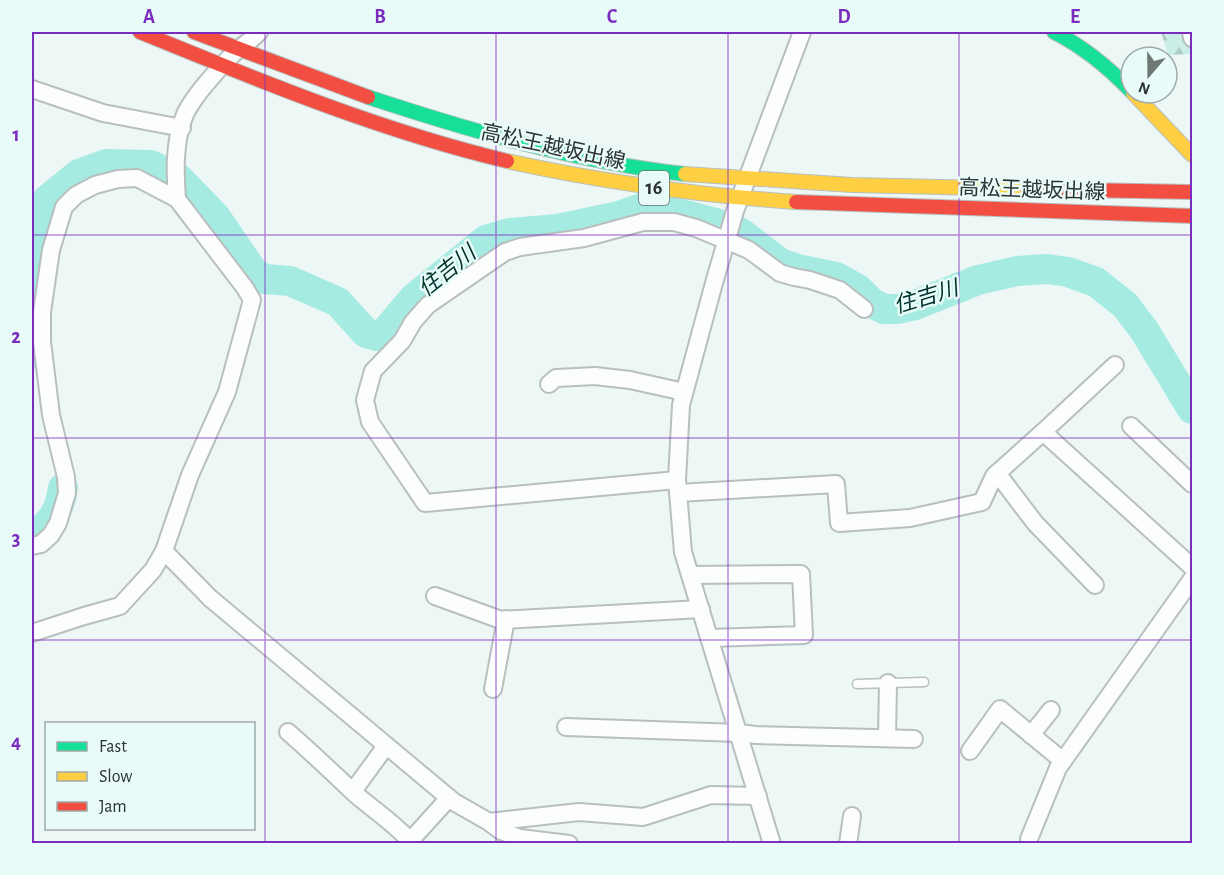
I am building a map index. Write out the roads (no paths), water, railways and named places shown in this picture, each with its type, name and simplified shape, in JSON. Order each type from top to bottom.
[{"type":"main road","name":"高松王越坂出線","points":[[140,32],[388,127],[548,170],[628,185],[739,199],[1192,216]]},
{"type":"main road","name":"高松王越坂出線","points":[[194,32],[398,108],[553,151],[632,166],[713,177],[884,187],[1192,192]]},
{"type":"main road","points":[[1054,32],[1082,45],[1119,78]]},
{"type":"main road","points":[[1145,105],[1192,150]]},
{"type":"street","points":[[177,199],[175,162],[184,116],[212,75],[238,48],[250,42],[259,32]]},
{"type":"street","points":[[772,843],[683,552],[677,487],[681,405],[684,392],[739,199],[802,32]]},
{"type":"street","points":[[1191,32],[1192,38]]},
{"type":"street","points":[[32,89],[103,113],[182,128]]},
{"type":"street","points":[[32,546],[41,544],[51,535],[58,523],[67,493],[66,477],[51,415],[42,342],[42,312],[51,250],[64,207],[76,195],[95,185],[118,179],[137,178],[177,199],[252,300],[227,392],[190,475],[164,551],[153,570],[120,606],[32,633]]},
{"type":"street","points":[[864,309],[840,290],[780,273],[749,250],[729,231],[696,228],[674,222],[644,222],[584,238],[520,247],[505,252],[428,305],[413,322],[402,341],[373,371],[365,400],[370,422],[425,503],[677,487],[836,484],[839,523],[909,518],[982,502],[997,473],[1115,365]]},
{"type":"street","points":[[549,384],[556,378],[595,376],[630,380],[684,392]]},
{"type":"street","points":[[1131,426],[1192,484]]},
{"type":"street","points":[[1043,432],[1192,567]]},
{"type":"street","points":[[997,473],[1035,523],[1095,585]]},
{"type":"street","points":[[164,551],[210,598],[449,798],[501,831],[520,838],[569,843]]},
{"type":"street","points":[[690,575],[801,574],[804,635],[710,638]]},
{"type":"street","points":[[1029,843],[1063,761],[1192,579]]},
{"type":"street","points":[[435,596],[501,620],[701,609]]},
{"type":"street","points":[[493,689],[506,619]]},
{"type":"street","points":[[887,738],[888,683]]},
{"type":"street","points":[[970,751],[1000,709],[1063,761]]},
{"type":"street","points":[[1031,735],[1051,710]]},
{"type":"street","points":[[566,727],[914,739]]},
{"type":"street","points":[[288,732],[411,841],[449,798]]},
{"type":"street","points":[[352,791],[386,746]]},
{"type":"street","points":[[489,822],[579,812],[643,817],[711,795],[758,796]]},
{"type":"street","points":[[848,843],[852,816]]},
{"type":"lane","points":[[857,684],[924,682]]},
{"type":"waterway","name":"住吉川","points":[[37,353],[32,292],[47,200],[79,174],[107,164],[151,165],[178,178],[215,216],[254,273],[265,279],[290,281],[338,302],[366,333],[377,336],[386,331],[414,298],[486,240],[510,233],[558,229],[619,216],[642,208],[674,212],[716,223],[741,233],[780,263],[836,277],[858,289],[872,303],[884,309],[915,305],[978,280],[1017,271],[1047,269],[1068,272],[1096,282],[1125,305],[1144,330],[1192,409]]},
{"type":"waterway","name":"住吉川","points":[[32,534],[39,531],[54,516],[63,488]]}]
